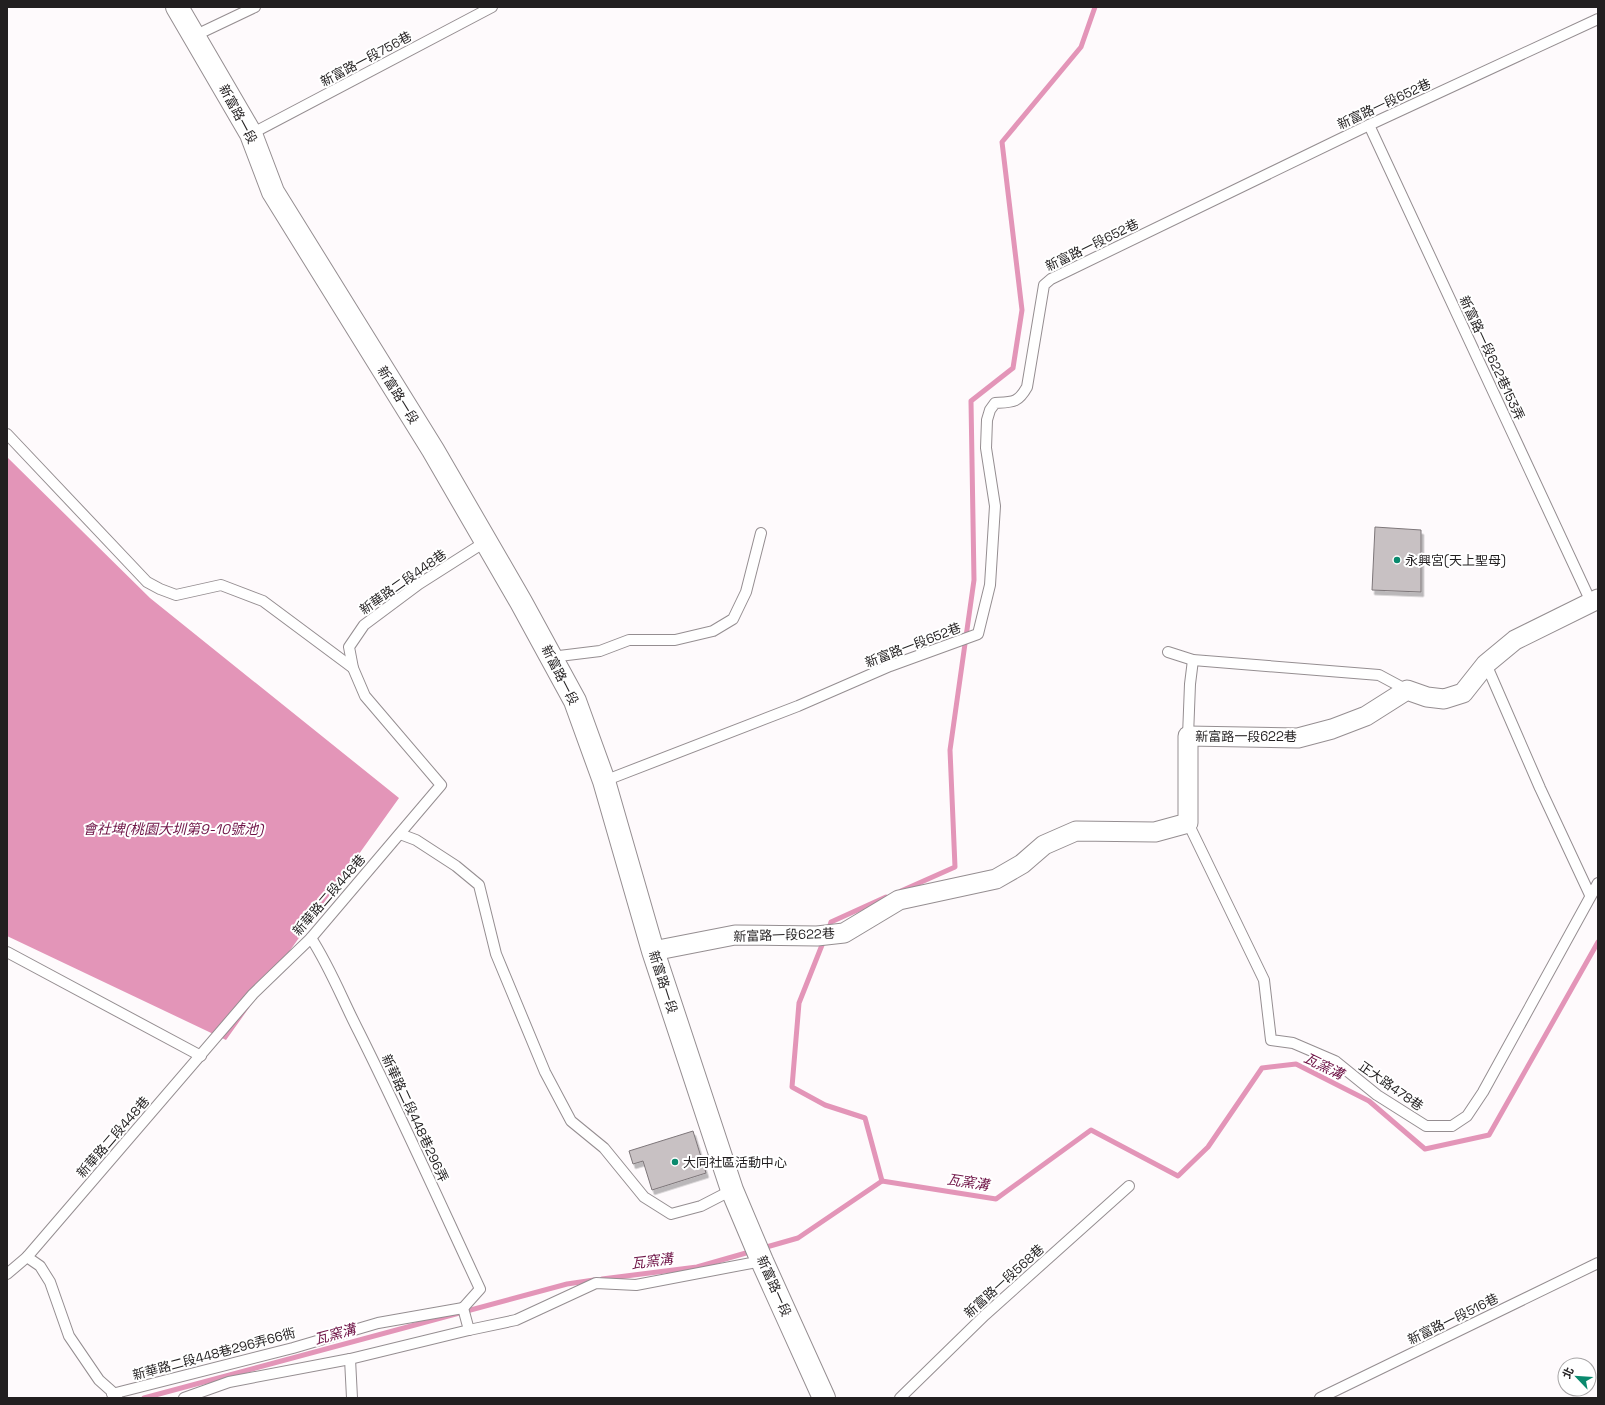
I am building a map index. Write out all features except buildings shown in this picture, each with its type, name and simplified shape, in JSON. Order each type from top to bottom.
[{"type":"street","name":"新富路一段","points":[[178,7],[251,134],[273,192],[433,450],[484,542],[521,602],[575,700],[604,781],[653,951],[732,1190],[762,1261],[824,1398]]},
{"type":"street","points":[[1406,690],[1427,697],[1444,699],[1463,694],[1486,664],[1515,640],[1594,601]]},
{"type":"street","name":"新富路一段622巷","points":[[653,951],[735,935],[817,936],[844,933],[898,900],[996,879],[1022,864],[1044,845],[1076,831],[1156,832],[1188,823],[1188,736],[1298,738],[1332,729],[1366,716],[1406,690]]},
{"type":"lane","points":[[194,36],[255,7]]},
{"type":"lane","name":"新富路一段756巷","points":[[251,134],[492,7]]},
{"type":"lane","name":"新富路一段652巷","points":[[604,781],[798,706],[890,666],[978,634],[990,585],[995,506],[986,448],[987,420],[990,410],[995,403],[1014,402],[1022,397],[1027,387],[1044,285],[1058,276],[1370,125],[1598,19]]},
{"type":"lane","name":"新富路一段622巷153弄","points":[[1370,125],[1594,601]]},
{"type":"lane","points":[[7,434],[147,582],[176,595],[221,585],[263,601],[353,668]]},
{"type":"lane","points":[[551,657],[600,651],[629,640],[675,640],[713,631],[733,618],[742,598],[761,533]]},
{"type":"lane","name":"新華路二段448巷","points":[[7,1274],[27,1257],[253,994],[311,938],[440,785],[365,696],[353,668],[349,647],[364,625],[419,584],[484,542]]},
{"type":"lane","points":[[1168,652],[1193,660],[1379,675],[1406,690]]},
{"type":"lane","points":[[1188,736],[1190,684],[1193,660]]},
{"type":"lane","points":[[1486,664],[1540,788],[1590,895]]},
{"type":"lane","name":"正大路478巷","points":[[1188,823],[1264,980],[1271,1040],[1293,1043],[1335,1061],[1377,1095],[1426,1126],[1452,1126],[1467,1116],[1483,1092],[1590,895],[1598,883]]},
{"type":"lane","points":[[400,834],[416,840],[456,866],[479,885],[496,954],[545,1072],[571,1121],[604,1148],[644,1197],[671,1214],[701,1206],[732,1190]]},
{"type":"lane","name":"新華路二段448巷296弄","points":[[311,938],[327,964],[396,1107],[480,1289],[463,1308]]},
{"type":"lane","points":[[7,952],[200,1056]]},
{"type":"lane","name":"新富路一段568巷","points":[[900,1398],[985,1315],[1129,1186]]},
{"type":"lane","points":[[27,1257],[40,1266],[50,1282],[69,1336],[99,1380],[116,1396]]},
{"type":"lane","points":[[184,1398],[229,1382],[350,1359],[516,1320],[596,1283],[636,1285],[762,1261]]},
{"type":"lane","name":"新富路一段516巷","points":[[1320,1398],[1598,1263]]},
{"type":"lane","points":[[463,1308],[469,1330]]},
{"type":"lane","name":"新華路二段448巷296弄66衖","points":[[116,1396],[378,1323],[463,1308]]},
{"type":"lane","points":[[350,1359],[352,1398]]},
{"type":"water","name":"會社埤(桃園大圳第9-10號池)","points":[[7,457],[150,598],[399,798],[226,1040],[7,936]]},
{"type":"waterway","points":[[901,891],[955,867],[950,750],[974,580],[971,401],[1013,368],[1022,310],[1002,142],[1081,47],[1095,7]]},
{"type":"waterway","points":[[828,931],[831,922],[886,897]]},
{"type":"waterway","points":[[824,940],[799,1003],[792,1087],[825,1105],[865,1118],[882,1181]]},
{"type":"waterway","name":"瓦窯溝","points":[[763,1248],[798,1238],[882,1181],[996,1199],[1091,1130],[1178,1176],[1208,1147],[1262,1068],[1296,1064],[1369,1101],[1425,1149],[1489,1135],[1598,942]]},
{"type":"waterway","name":"瓦窯溝","points":[[602,1279],[697,1267],[753,1251]]},
{"type":"waterway","name":"瓦窯溝","points":[[144,1398],[567,1284],[594,1280]]},
{"type":"place","name":"永興宮(天上聖母)","points":[[1397,560]]},
{"type":"place","name":"大同社區活動中心","points":[[675,1162]]}]
